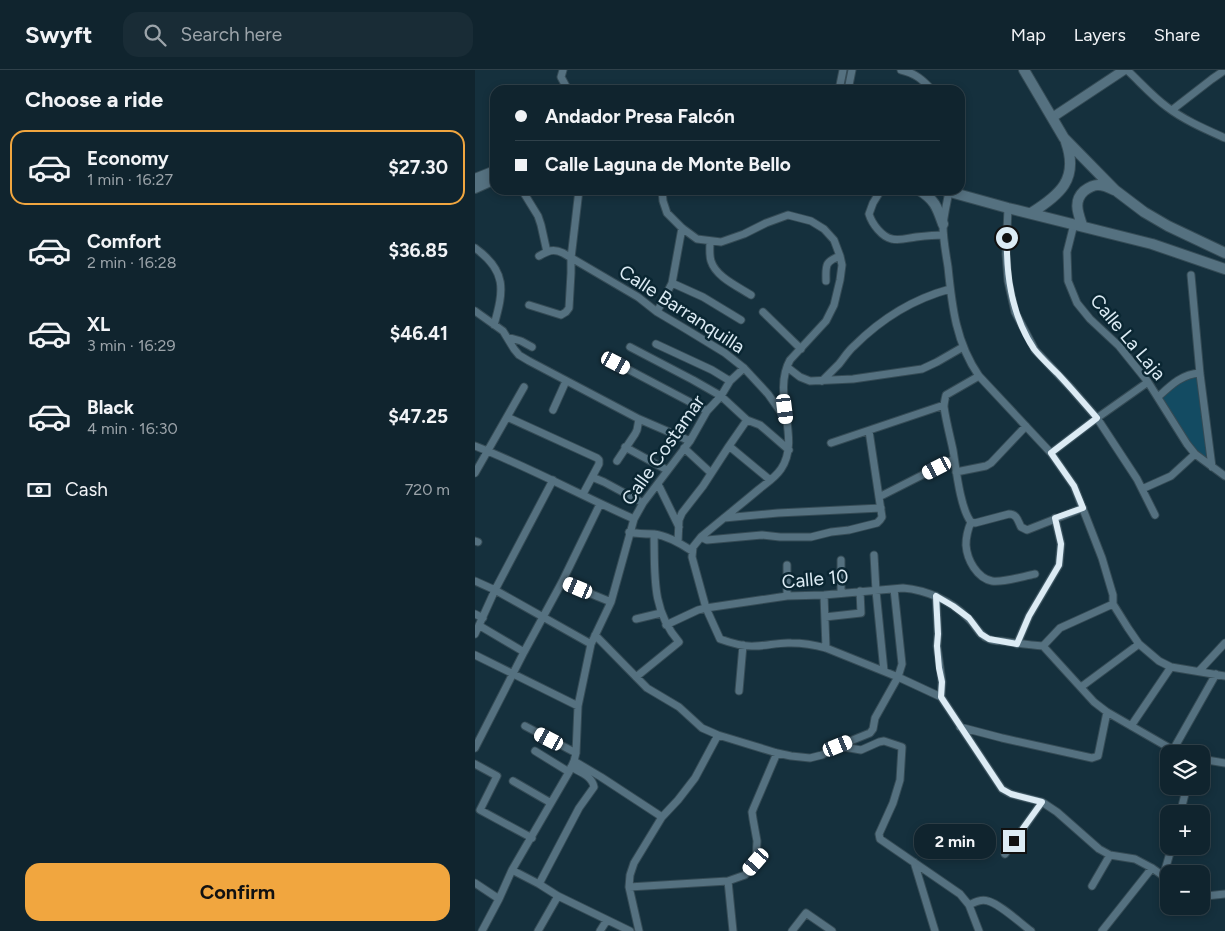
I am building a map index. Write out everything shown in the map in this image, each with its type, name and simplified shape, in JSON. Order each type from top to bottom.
[{"type":"main road","points":[[1024,70],[1065,138],[1069,150],[1070,163],[1069,176],[1065,186],[1048,203],[1031,213]]},
{"type":"main road","points":[[1065,138],[1115,190],[1144,212],[1168,226],[1225,253]]},
{"type":"main road","points":[[475,179],[490,173]]},
{"type":"main road","points":[[475,188],[490,181]]},
{"type":"main road","points":[[1078,225],[1077,202],[1081,194],[1089,187],[1099,185],[1115,190]]},
{"type":"main road","points":[[927,195],[937,208],[943,229]]},
{"type":"main road","points":[[961,195],[1152,244],[1225,268]]},
{"type":"street","points":[[563,70],[561,77],[565,85]]},
{"type":"street","points":[[840,85],[843,70]]},
{"type":"street","points":[[849,85],[852,70]]},
{"type":"street","points":[[901,70],[911,71],[928,85]]},
{"type":"street","points":[[1053,117],[1125,70],[1152,95],[1172,110],[1206,130],[1225,138]]},
{"type":"street","points":[[1172,110],[1225,70]]},
{"type":"street","points":[[525,195],[538,216],[541,225],[547,252],[539,256]]},
{"type":"street","points":[[529,305],[561,315],[569,308],[571,258],[578,195]]},
{"type":"street","points":[[663,195],[667,213],[682,228],[697,239],[721,242],[788,215],[811,221],[824,229],[835,240],[842,265],[834,305],[826,322],[791,360],[787,367],[783,387],[789,450],[781,469],[701,537],[692,551],[706,608],[720,639],[743,645],[755,646],[790,642],[826,648],[884,671],[941,697],[1002,789],[1011,794],[1042,802],[1057,812],[1099,850],[1110,855],[1135,859],[1160,874]]},
{"type":"street","points":[[878,195],[869,214],[871,220],[883,234],[892,239],[900,240],[916,237],[943,229]]},
{"type":"street","points":[[946,195],[943,229],[950,289],[954,315],[963,347],[970,363],[979,376],[1051,453],[1074,486],[1102,558],[1113,595],[1113,604],[1139,644],[1159,661],[1171,666],[1225,676]]},
{"type":"street","points":[[1008,208],[1008,281],[1015,312],[1035,350],[1097,418],[1137,479],[1155,515]]},
{"type":"street","name":"Calle La Laja","points":[[1078,225],[1067,252],[1068,281],[1077,303],[1090,319],[1119,346],[1148,382],[1195,454],[1225,476]]},
{"type":"street","points":[[657,312],[673,283],[682,228]]},
{"type":"street","points":[[710,241],[710,260],[715,270],[751,295]]},
{"type":"street","points":[[475,248],[489,259],[498,272],[501,296],[494,325]]},
{"type":"street","name":"Calle Barranquilla","points":[[547,252],[556,250],[571,258],[638,297],[657,312],[725,353],[744,368],[768,394],[787,421]]},
{"type":"street","points":[[826,281],[828,263],[840,256]]},
{"type":"street","points":[[1191,275],[1200,373],[1212,467]]},
{"type":"street","points":[[673,283],[691,290],[741,320]]},
{"type":"street","points":[[822,381],[853,347],[883,320],[915,301],[950,289]]},
{"type":"street","points":[[475,311],[503,330],[519,355],[639,419],[690,441]]},
{"type":"street","points":[[763,312],[801,349]]},
{"type":"street","points":[[507,337],[514,338],[532,347]]},
{"type":"street","points":[[656,344],[712,370],[730,381]]},
{"type":"street","points":[[630,347],[721,396],[747,420],[759,425],[789,450]]},
{"type":"street","points":[[787,367],[800,377],[810,381],[853,379],[922,369],[963,347]]},
{"type":"street","points":[[616,363],[707,412]]},
{"type":"street","name":"Calle Costamar","points":[[481,931],[499,899],[512,870],[532,838],[572,763],[578,706],[591,644],[611,602],[634,519],[643,503],[690,441],[707,412],[721,396],[730,381],[744,368]]},
{"type":"street","points":[[1158,397],[1172,384],[1187,375],[1200,373]]},
{"type":"street","points":[[979,376],[947,396],[944,405],[956,472],[965,509],[971,522],[966,543],[967,554],[980,576],[991,581],[1035,574]]},
{"type":"street","points":[[553,410],[566,381]]},
{"type":"street","points":[[1051,453],[1148,382]]},
{"type":"street","points":[[475,471],[524,387]]},
{"type":"street","points":[[831,443],[944,405]]},
{"type":"street","points":[[507,417],[599,460],[599,464],[583,494]]},
{"type":"street","points":[[617,462],[637,430],[639,419]]},
{"type":"street","points":[[678,542],[679,520],[682,513],[703,486],[747,420]]},
{"type":"street","points":[[956,472],[986,466],[991,463],[1026,426]]},
{"type":"street","points":[[701,537],[707,540],[762,535],[811,537],[877,523],[880,520],[881,508],[869,431]]},
{"type":"street","points":[[475,446],[553,480],[634,519]]},
{"type":"street","points":[[729,446],[770,480]]},
{"type":"street","points":[[625,447],[667,470]]},
{"type":"street","points":[[683,448],[711,473]]},
{"type":"street","points":[[1142,489],[1171,476],[1195,454]]},
{"type":"street","points":[[879,497],[954,459]]},
{"type":"street","points":[[592,477],[643,503]]},
{"type":"street","points":[[475,634],[495,590],[553,480]]},
{"type":"street","points":[[658,484],[679,527]]},
{"type":"street","points":[[475,748],[562,582],[600,504]]},
{"type":"street","points":[[723,518],[778,513],[881,508]]},
{"type":"street","points":[[971,522],[975,523],[1013,514],[1016,516],[1021,527],[1027,530],[1083,508]]},
{"type":"street","points":[[1017,644],[1029,616],[1059,565],[1061,544],[1055,518]]},
{"type":"street","points":[[629,532],[666,536],[692,551]]},
{"type":"street","points":[[636,677],[679,642],[670,632],[661,613],[655,587],[654,534]]},
{"type":"street","points":[[874,555],[884,671]]},
{"type":"street","points":[[841,560],[841,592]]},
{"type":"street","points":[[787,564],[787,596]]},
{"type":"street","points":[[475,581],[495,590],[591,644]]},
{"type":"street","points":[[562,582],[611,602]]},
{"type":"street","name":"Calle 10","points":[[666,625],[706,608],[787,596],[824,595],[903,588],[927,592],[953,606],[969,618],[981,634],[989,639],[1043,646]]},
{"type":"street","points":[[595,635],[647,688],[679,708],[703,728],[719,735],[777,753],[815,758],[870,732],[873,729],[875,718],[898,677],[901,664],[894,589]]},
{"type":"street","points":[[825,617],[861,613],[860,591]]},
{"type":"street","points":[[824,595],[826,648]]},
{"type":"street","points":[[936,596],[937,646],[942,682],[941,697]]},
{"type":"street","points":[[1113,604],[1060,628],[1043,646],[1094,702],[1107,712],[1164,745]]},
{"type":"street","points":[[636,619],[661,613]]},
{"type":"street","points":[[475,614],[483,618]]},
{"type":"street","points":[[479,626],[524,652]]},
{"type":"street","points":[[1199,671],[1225,643]]},
{"type":"street","points":[[1081,687],[1139,644]]},
{"type":"street","points":[[739,691],[743,645]]},
{"type":"street","points":[[475,655],[578,706]]},
{"type":"street","points":[[1131,726],[1171,666]]},
{"type":"street","points":[[1176,745],[1216,674]]},
{"type":"street","points":[[960,727],[1092,758],[1098,756],[1107,712]]},
{"type":"street","points":[[525,726],[594,783],[594,787],[579,808],[539,884]]},
{"type":"street","points":[[639,931],[629,887],[629,875],[662,818],[695,778],[719,735]]},
{"type":"street","points":[[838,746],[861,750],[879,742],[884,742],[902,747],[900,780],[893,803],[879,834],[880,840],[960,894],[969,905],[979,931]]},
{"type":"street","points":[[535,752],[572,763],[601,777],[662,818]]},
{"type":"street","points":[[629,887],[728,881],[745,875],[756,862],[757,841],[752,812],[777,753]]},
{"type":"street","points":[[1210,760],[1225,763]]},
{"type":"street","points":[[475,764],[497,776],[480,810],[532,838]]},
{"type":"street","points":[[513,781],[551,803]]},
{"type":"street","points":[[1005,854],[1042,802]]},
{"type":"street","points":[[1092,886],[1110,855]]},
{"type":"street","points":[[914,862],[935,931]]},
{"type":"street","points":[[1102,931],[1152,868]]},
{"type":"street","points":[[512,870],[558,896],[630,931]]},
{"type":"street","points":[[728,881],[733,931]]},
{"type":"street","points":[[475,883],[499,899]]},
{"type":"street","points":[[1210,896],[1225,894]]},
{"type":"street","points":[[538,931],[558,896]]},
{"type":"street","points":[[969,905],[976,901],[987,900],[997,905],[1031,931]]},
{"type":"street","points":[[792,931],[806,913],[832,931]]},
{"type":"street","points":[[600,931],[607,920]]},
{"type":"shaded area","points":[[1200,373],[1211,467],[1195,454],[1158,397],[1172,384]]},
{"type":"route","points":[[1007,238],[1008,281],[1015,312],[1035,350],[1097,418],[1051,453],[1074,486],[1083,508],[1055,518],[1061,544],[1059,565],[1029,616],[1017,644],[989,639],[981,634],[969,618],[936,596],[937,646],[942,682],[941,697],[1002,789],[1011,794],[1042,802],[1014,841]]}]
